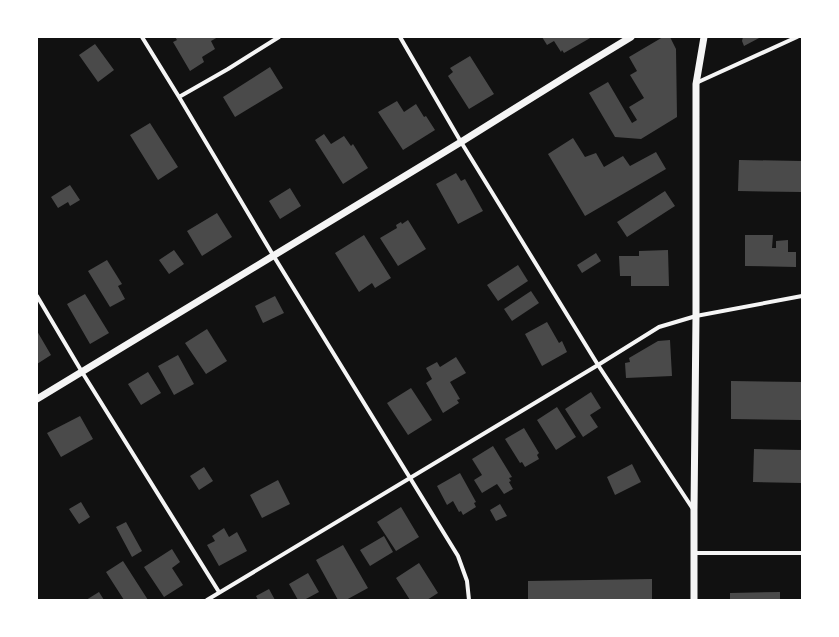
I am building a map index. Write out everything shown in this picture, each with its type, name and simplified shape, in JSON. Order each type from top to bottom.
[{"type":"street","points":[[142,37],[179,96],[273,255],[458,556],[467,580],[470,600]]},
{"type":"street","points":[[179,96],[228,69],[279,37]]},
{"type":"street","points":[[400,37],[461,142],[598,366],[694,510]]},
{"type":"street","points":[[37,399],[631,37]]},
{"type":"street","points":[[694,600],[696,84],[704,37]]},
{"type":"street","points":[[696,84],[797,37]]},
{"type":"street","points":[[37,296],[82,372],[219,592]]},
{"type":"street","points":[[207,600],[598,366],[659,327],[696,316],[802,296]]},
{"type":"street","points":[[694,554],[802,553]]},
{"type":"building","points":[[175,37],[218,37],[211,41],[215,49],[202,57],[204,62],[190,71],[173,42],[177,40]]},
{"type":"building","points":[[542,37],[592,37],[564,53],[562,50],[561,52],[554,41],[547,45]]},
{"type":"building","points":[[663,37],[670,37],[676,49],[677,117],[641,139],[615,137],[589,93],[608,82],[632,123],[637,120],[629,107],[644,98],[630,75],[637,71],[629,57]]},
{"type":"building","points":[[743,37],[761,37],[744,46],[742,41]]},
{"type":"building","points":[[95,44],[114,70],[98,82],[79,55]]},
{"type":"building","points":[[470,56],[494,94],[469,109],[448,76],[453,72],[450,68]]},
{"type":"building","points":[[270,67],[283,88],[235,117],[223,97]]},
{"type":"building","points":[[397,101],[404,112],[416,104],[424,117],[426,116],[435,130],[403,150],[378,112]]},
{"type":"building","points":[[150,123],[178,167],[158,180],[130,135]]},
{"type":"building","points":[[324,134],[331,144],[344,136],[351,146],[353,144],[368,168],[343,184],[315,140]]},
{"type":"building","points":[[573,138],[585,157],[596,153],[604,167],[623,156],[630,166],[656,152],[666,169],[585,216],[548,154]]},
{"type":"building","points":[[739,160],[802,161],[802,192],[738,191]]},
{"type":"building","points":[[456,173],[461,181],[465,179],[483,211],[458,224],[436,184]]},
{"type":"building","points":[[70,185],[80,200],[70,206],[68,202],[58,208],[51,197]]},
{"type":"building","points":[[290,188],[301,206],[280,219],[269,201]]},
{"type":"building","points":[[665,191],[675,206],[627,237],[617,222]]},
{"type":"building","points":[[217,213],[232,237],[202,256],[187,231]]},
{"type":"building","points":[[408,220],[426,249],[398,266],[380,238],[397,228],[396,225],[401,222],[402,224]]},
{"type":"building","points":[[364,235],[391,278],[375,288],[372,283],[359,292],[335,253]]},
{"type":"building","points":[[745,235],[773,235],[772,248],[776,248],[776,241],[788,240],[788,252],[796,252],[796,267],[745,266]]},
{"type":"building","points":[[174,250],[184,264],[169,274],[159,260]]},
{"type":"building","points":[[668,250],[669,286],[631,286],[631,276],[620,276],[619,256],[639,256],[639,251]]},
{"type":"building","points":[[596,253],[601,261],[582,273],[577,265]]},
{"type":"building","points":[[107,260],[122,284],[118,286],[125,299],[110,307],[88,271]]},
{"type":"building","points":[[518,265],[528,281],[498,301],[487,285]]},
{"type":"building","points":[[531,291],[539,303],[512,321],[504,309]]},
{"type":"building","points":[[85,294],[109,333],[90,344],[67,304]]},
{"type":"building","points":[[275,296],[284,313],[263,323],[255,306]]},
{"type":"building","points":[[547,322],[559,343],[562,341],[567,352],[542,366],[525,334]]},
{"type":"building","points":[[207,329],[227,361],[206,374],[185,343]]},
{"type":"building","points":[[37,331],[51,355],[37,364]]},
{"type":"building","points":[[670,340],[672,376],[626,378],[625,363],[630,362],[629,358],[658,341]]},
{"type":"building","points":[[178,355],[194,384],[174,395],[158,366]]},
{"type":"building","points":[[456,357],[466,373],[450,382],[460,399],[457,400],[459,403],[443,413],[426,383],[432,379],[426,368],[437,362],[440,367]]},
{"type":"building","points":[[148,372],[161,393],[141,405],[128,384]]},
{"type":"building","points":[[731,381],[802,382],[802,420],[731,419]]},
{"type":"building","points":[[411,388],[432,420],[408,435],[387,403]]},
{"type":"building","points":[[591,392],[601,408],[590,415],[598,427],[583,437],[565,409]]},
{"type":"building","points":[[557,407],[576,437],[556,450],[537,420]]},
{"type":"building","points":[[80,416],[93,439],[61,457],[47,433]]},
{"type":"building","points":[[524,428],[539,453],[537,455],[539,459],[525,467],[522,462],[520,463],[505,439]]},
{"type":"building","points":[[493,446],[512,477],[509,478],[511,481],[509,482],[513,489],[504,494],[497,484],[482,493],[474,480],[482,475],[472,459]]},
{"type":"building","points":[[754,449],[802,450],[802,483],[753,482]]},
{"type":"building","points":[[632,464],[641,482],[615,495],[607,477]]},
{"type":"building","points":[[204,467],[213,481],[199,490],[190,476]]},
{"type":"building","points":[[460,473],[476,502],[474,503],[476,507],[463,515],[461,511],[459,512],[453,501],[447,505],[437,486]]},
{"type":"building","points":[[278,480],[290,504],[262,518],[250,495]]},
{"type":"building","points":[[81,502],[90,517],[79,524],[69,509]]},
{"type":"building","points":[[500,504],[507,516],[496,521],[490,510]]},
{"type":"building","points":[[401,507],[419,537],[396,551],[377,522]]},
{"type":"building","points":[[126,522],[142,551],[132,557],[116,527]]},
{"type":"building","points":[[224,528],[229,537],[237,532],[247,551],[219,566],[207,545],[215,541],[212,536]]},
{"type":"building","points":[[384,536],[393,552],[370,566],[360,550]]},
{"type":"building","points":[[343,545],[368,588],[346,600],[338,600],[316,560]]},
{"type":"building","points":[[172,549],[180,562],[172,568],[183,585],[164,597],[144,567]]},
{"type":"building","points":[[123,561],[148,600],[124,600],[106,572]]},
{"type":"building","points":[[419,563],[438,593],[427,600],[410,600],[396,578]]},
{"type":"building","points":[[308,573],[319,592],[304,600],[298,600],[289,584]]},
{"type":"building","points":[[652,579],[652,600],[528,600],[528,581]]},
{"type":"building","points":[[269,589],[275,600],[258,600],[256,596]]},
{"type":"building","points":[[99,592],[104,600],[86,600]]},
{"type":"building","points":[[780,592],[780,600],[730,600],[730,593]]}]
